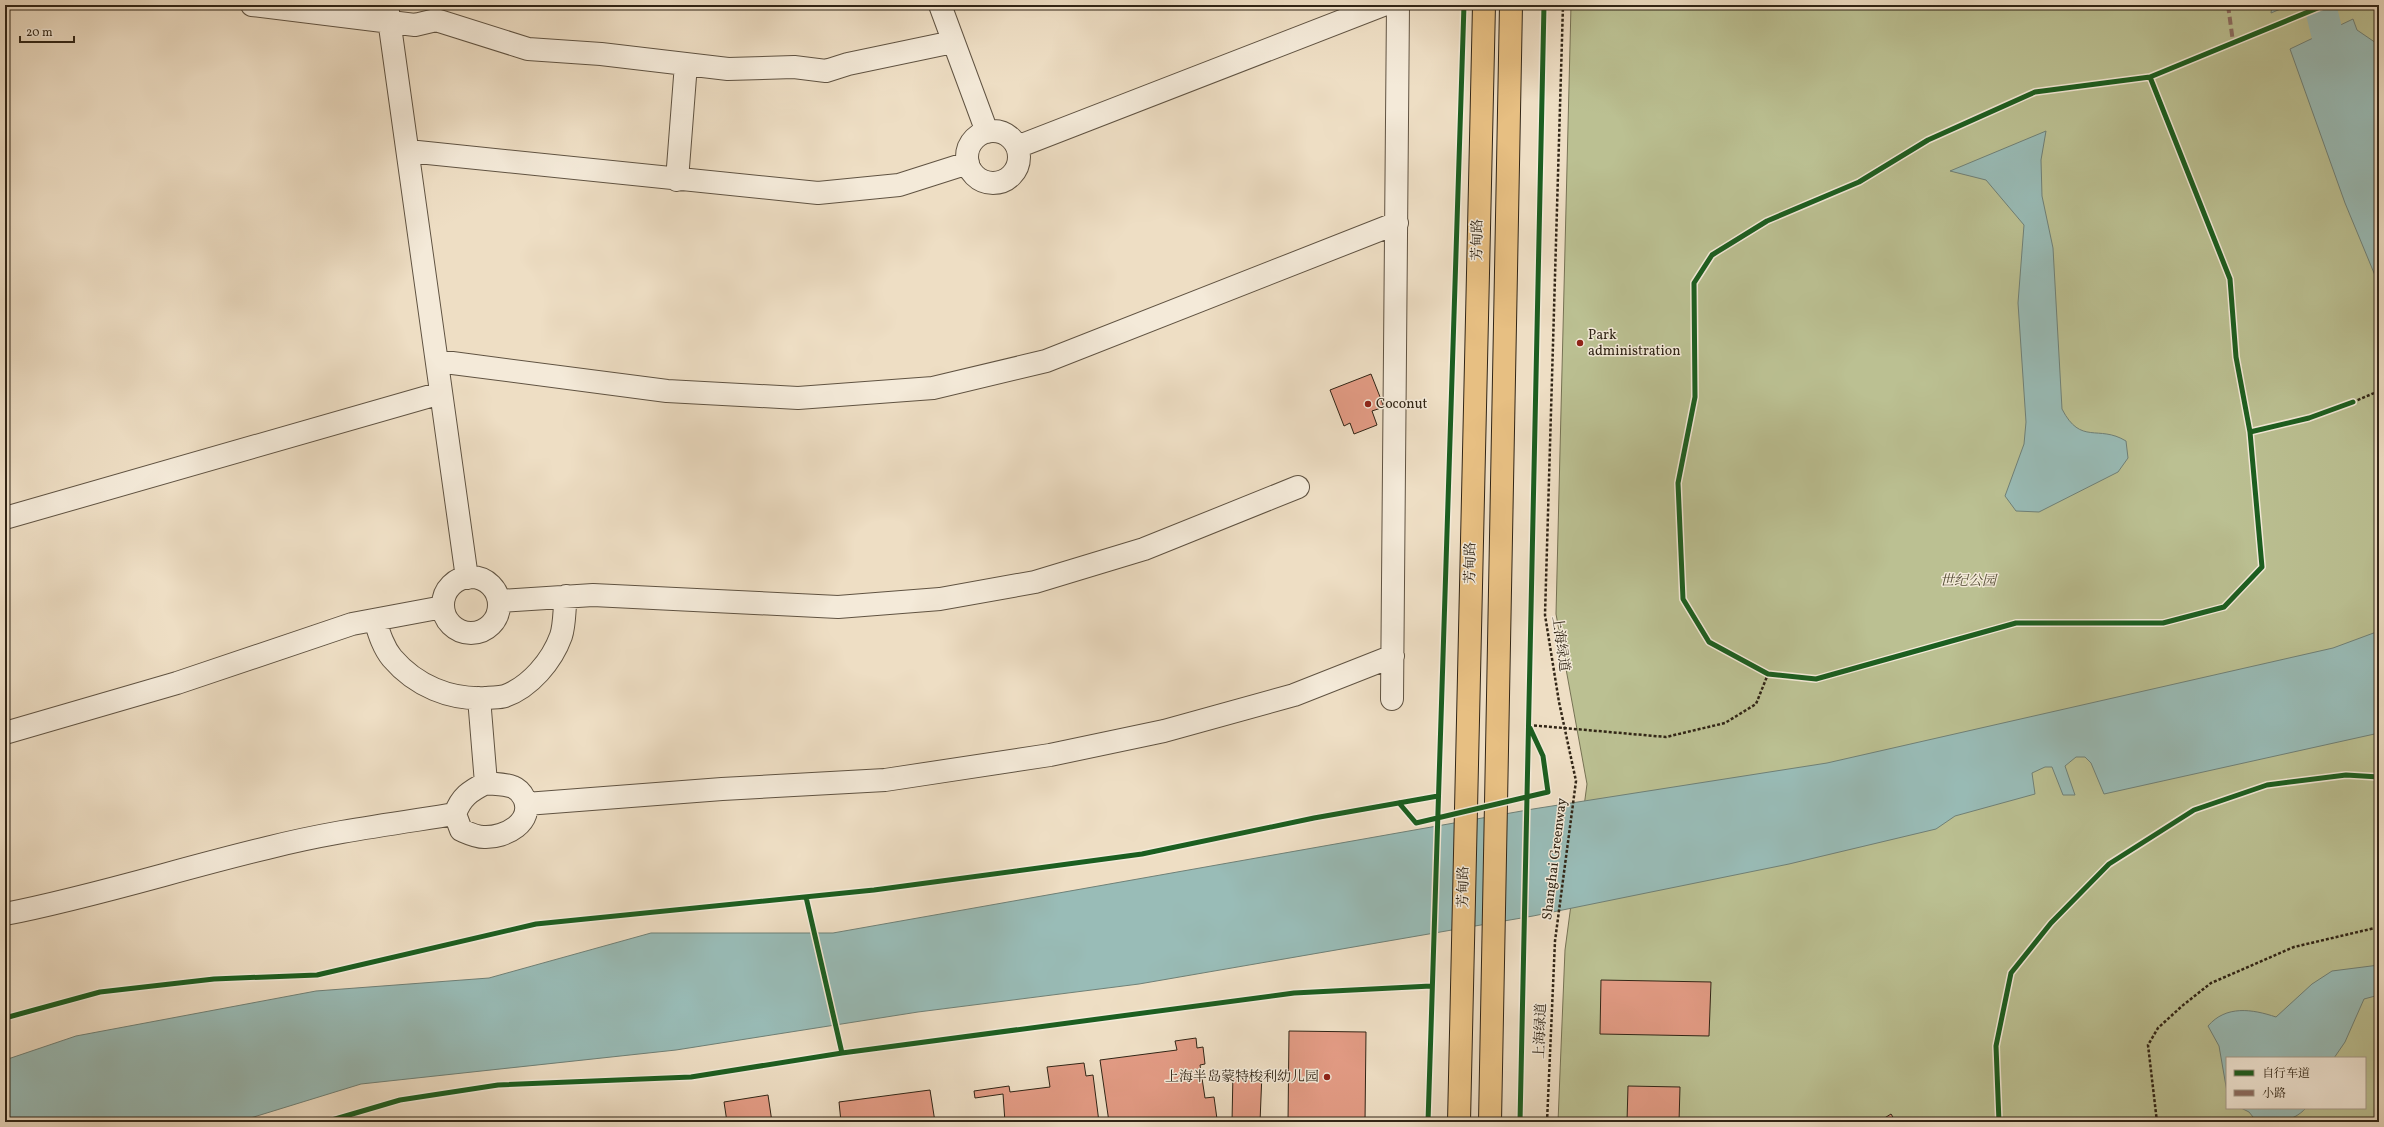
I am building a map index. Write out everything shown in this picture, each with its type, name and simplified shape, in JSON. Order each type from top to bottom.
[{"type":"main road","name":"芳甸路","points":[[1459,1122],[1484,5]]},
{"type":"main road","name":"芳甸路","points":[[1490,1122],[1511,5]]},
{"type":"street","points":[[252,5],[388,14],[415,25],[436,20],[528,49],[601,54],[728,69],[794,67],[826,71],[848,64],[953,42]]},
{"type":"street","points":[[940,5],[987,132]]},
{"type":"street","points":[[1017,148],[1383,5]]},
{"type":"street","points":[[1392,700],[1398,5]]},
{"type":"street","points":[[388,14],[467,578]]},
{"type":"street","points":[[677,180],[686,64]]},
{"type":"street","points":[[997,131],[1006,135],[1014,141],[1017,148],[1019,161],[1015,170],[1008,178],[999,182],[989,182],[980,179],[972,172],[968,163],[967,153],[971,144],[977,136],[987,132],[997,131]]},
{"type":"street","points":[[408,151],[677,180],[818,193],[899,185],[968,163]]},
{"type":"street","points":[[436,361],[667,391],[782,398],[933,388],[1046,361],[1397,223]]},
{"type":"street","points":[[5,518],[441,393]]},
{"type":"street","points":[[499,601],[593,595],[838,608],[940,599],[1036,582],[1144,549],[1298,487]]},
{"type":"street","points":[[467,578],[476,578],[490,584],[496,592],[499,601],[496,617],[487,628],[474,633],[464,632],[451,625],[443,607],[449,588],[456,581],[467,578]]},
{"type":"street","points":[[375,620],[382,641],[392,658],[413,679],[445,695],[479,698],[504,697],[523,687],[542,670],[561,635],[566,596]]},
{"type":"street","points":[[5,733],[169,686],[352,624],[443,607]]},
{"type":"street","points":[[526,804],[722,788],[885,780],[1050,755],[1164,731],[1294,695],[1393,656]]},
{"type":"street","points":[[479,698],[486,783]]},
{"type":"street","points":[[486,783],[513,787],[522,794],[526,804],[526,814],[522,823],[498,836],[484,837],[461,830],[455,814],[460,801],[471,791],[486,783]]},
{"type":"street","points":[[5,914],[44,906],[268,847],[325,835],[455,814]]},
{"type":"path","points":[[2346,404],[2379,391]]},
{"type":"path","points":[[1762,671],[1775,675]]},
{"type":"path","points":[[1529,725],[1666,737],[1725,722],[1756,704],[1768,674]]},
{"type":"path","points":[[1529,717],[1530,732]]},
{"type":"path","points":[[2157,1122],[2148,1045],[2158,1028],[2182,1006],[2211,984],[2294,947],[2379,928]]},
{"type":"green space","name":"世纪公园","points":[[1571,5],[2379,5],[2379,1122],[1558,1122],[1565,950],[1587,784],[1556,614]]},
{"type":"water","points":[[2272,5],[2290,5],[2271,13]]},
{"type":"water","points":[[2353,19],[2357,30],[2379,45],[2379,285],[2345,203],[2290,49]]},
{"type":"water","points":[[2046,131],[2041,160],[2042,196],[2053,248],[2062,409],[2069,420],[2083,431],[2116,436],[2126,441],[2128,458],[2118,472],[2039,512],[2016,511],[2005,496],[2024,444],[2026,422],[2018,303],[2024,225],[1986,180],[1950,171]]},
{"type":"water","points":[[2379,631],[2379,733],[2104,794],[2091,763],[2085,757],[2076,757],[2065,766],[2075,795],[2063,795],[2052,767],[2045,767],[2032,773],[2035,794],[1955,816],[1936,829],[1789,864],[1533,916],[1139,984],[918,1012],[676,1050],[361,1084],[244,1120],[226,1122],[5,1122],[5,1060],[76,1036],[316,991],[489,978],[651,933],[833,933],[1533,809],[1827,763],[2333,648]]},
{"type":"water","points":[[2379,965],[2379,995],[2364,999],[2345,1042],[2335,1057],[2226,1057],[2226,1086],[2219,1046],[2208,1026],[2215,1019],[2231,1012],[2258,1012],[2276,1017],[2312,984],[2332,971]]},
{"type":"water","points":[[2243,1109],[2305,1109],[2295,1117],[2277,1122],[2257,1122],[2249,1112]]},
{"type":"building","points":[[1371,374],[1384,407],[1372,411],[1377,425],[1354,434],[1350,423],[1344,426],[1330,390]]},
{"type":"building","points":[[1601,980],[1711,982],[1709,1036],[1600,1034]]},
{"type":"building","name":"上海半岛蒙特梭利幼儿园","points":[[1289,1031],[1366,1032],[1365,1122],[1288,1122]]},
{"type":"building","points":[[1196,1038],[1197,1048],[1203,1047],[1205,1064],[1200,1065],[1205,1098],[1214,1097],[1217,1119],[1209,1120],[1209,1122],[1109,1122],[1100,1060],[1177,1050],[1175,1041]]},
{"type":"building","points":[[1084,1063],[1086,1076],[1093,1075],[1099,1122],[1005,1122],[1003,1094],[975,1098],[974,1091],[1009,1086],[1010,1092],[1050,1087],[1047,1067]]},
{"type":"building","points":[[1233,1072],[1262,1073],[1260,1122],[1232,1122]]},
{"type":"building","points":[[1628,1086],[1680,1087],[1679,1122],[1627,1122]]},
{"type":"building","points":[[930,1090],[935,1122],[841,1122],[839,1102]]},
{"type":"building","points":[[768,1095],[772,1122],[727,1122],[724,1102]]},
{"type":"building","points":[[1891,1114],[1896,1122],[1878,1122]]},
{"type":"building","points":[[1590,1119],[1617,1119],[1617,1122],[1590,1122]]},
{"type":"waterway","points":[[2320,5],[2337,74]]},
{"type":"marked path","points":[[2228,5],[2233,42]]},
{"type":"cycle path","points":[[1428,1122],[1464,5]]},
{"type":"cycle path","points":[[1520,1122],[1544,5]]},
{"type":"cycle path","points":[[2325,5],[2150,77],[2035,92],[1928,140],[1859,182],[1767,221],[1712,255],[1694,283],[1695,397],[1678,483],[1683,599],[1709,642],[1768,674],[1816,679],[2016,623],[2163,623],[2224,607],[2262,567],[2250,432],[2309,418],[2353,402]]},
{"type":"cycle path","points":[[2150,77],[2230,279],[2236,357],[2250,432]]},
{"type":"cycle path","name":"Shanghai Greenway","points":[[1399,803],[1416,823],[1548,792],[1543,756],[1530,728]]},
{"type":"cycle path","points":[[1999,1122],[1996,1046],[2011,973],[2051,923],[2109,864],[2194,810],[2267,785],[2346,775],[2379,777]]},
{"type":"cycle path","points":[[5,1018],[100,992],[214,979],[317,975],[536,924],[874,890],[1142,854],[1314,818],[1438,796]]},
{"type":"cycle path","points":[[806,897],[842,1053]]},
{"type":"cycle path","points":[[325,1122],[400,1100],[498,1085],[691,1077],[842,1053],[1294,993],[1431,986]]},
{"type":"place","name":"Park administration","points":[[1580,343]]},
{"type":"place","name":"Coconut","points":[[1368,404]]},
{"type":"place","name":"上海半岛蒙特梭利幼儿园","points":[[1327,1077]]}]
